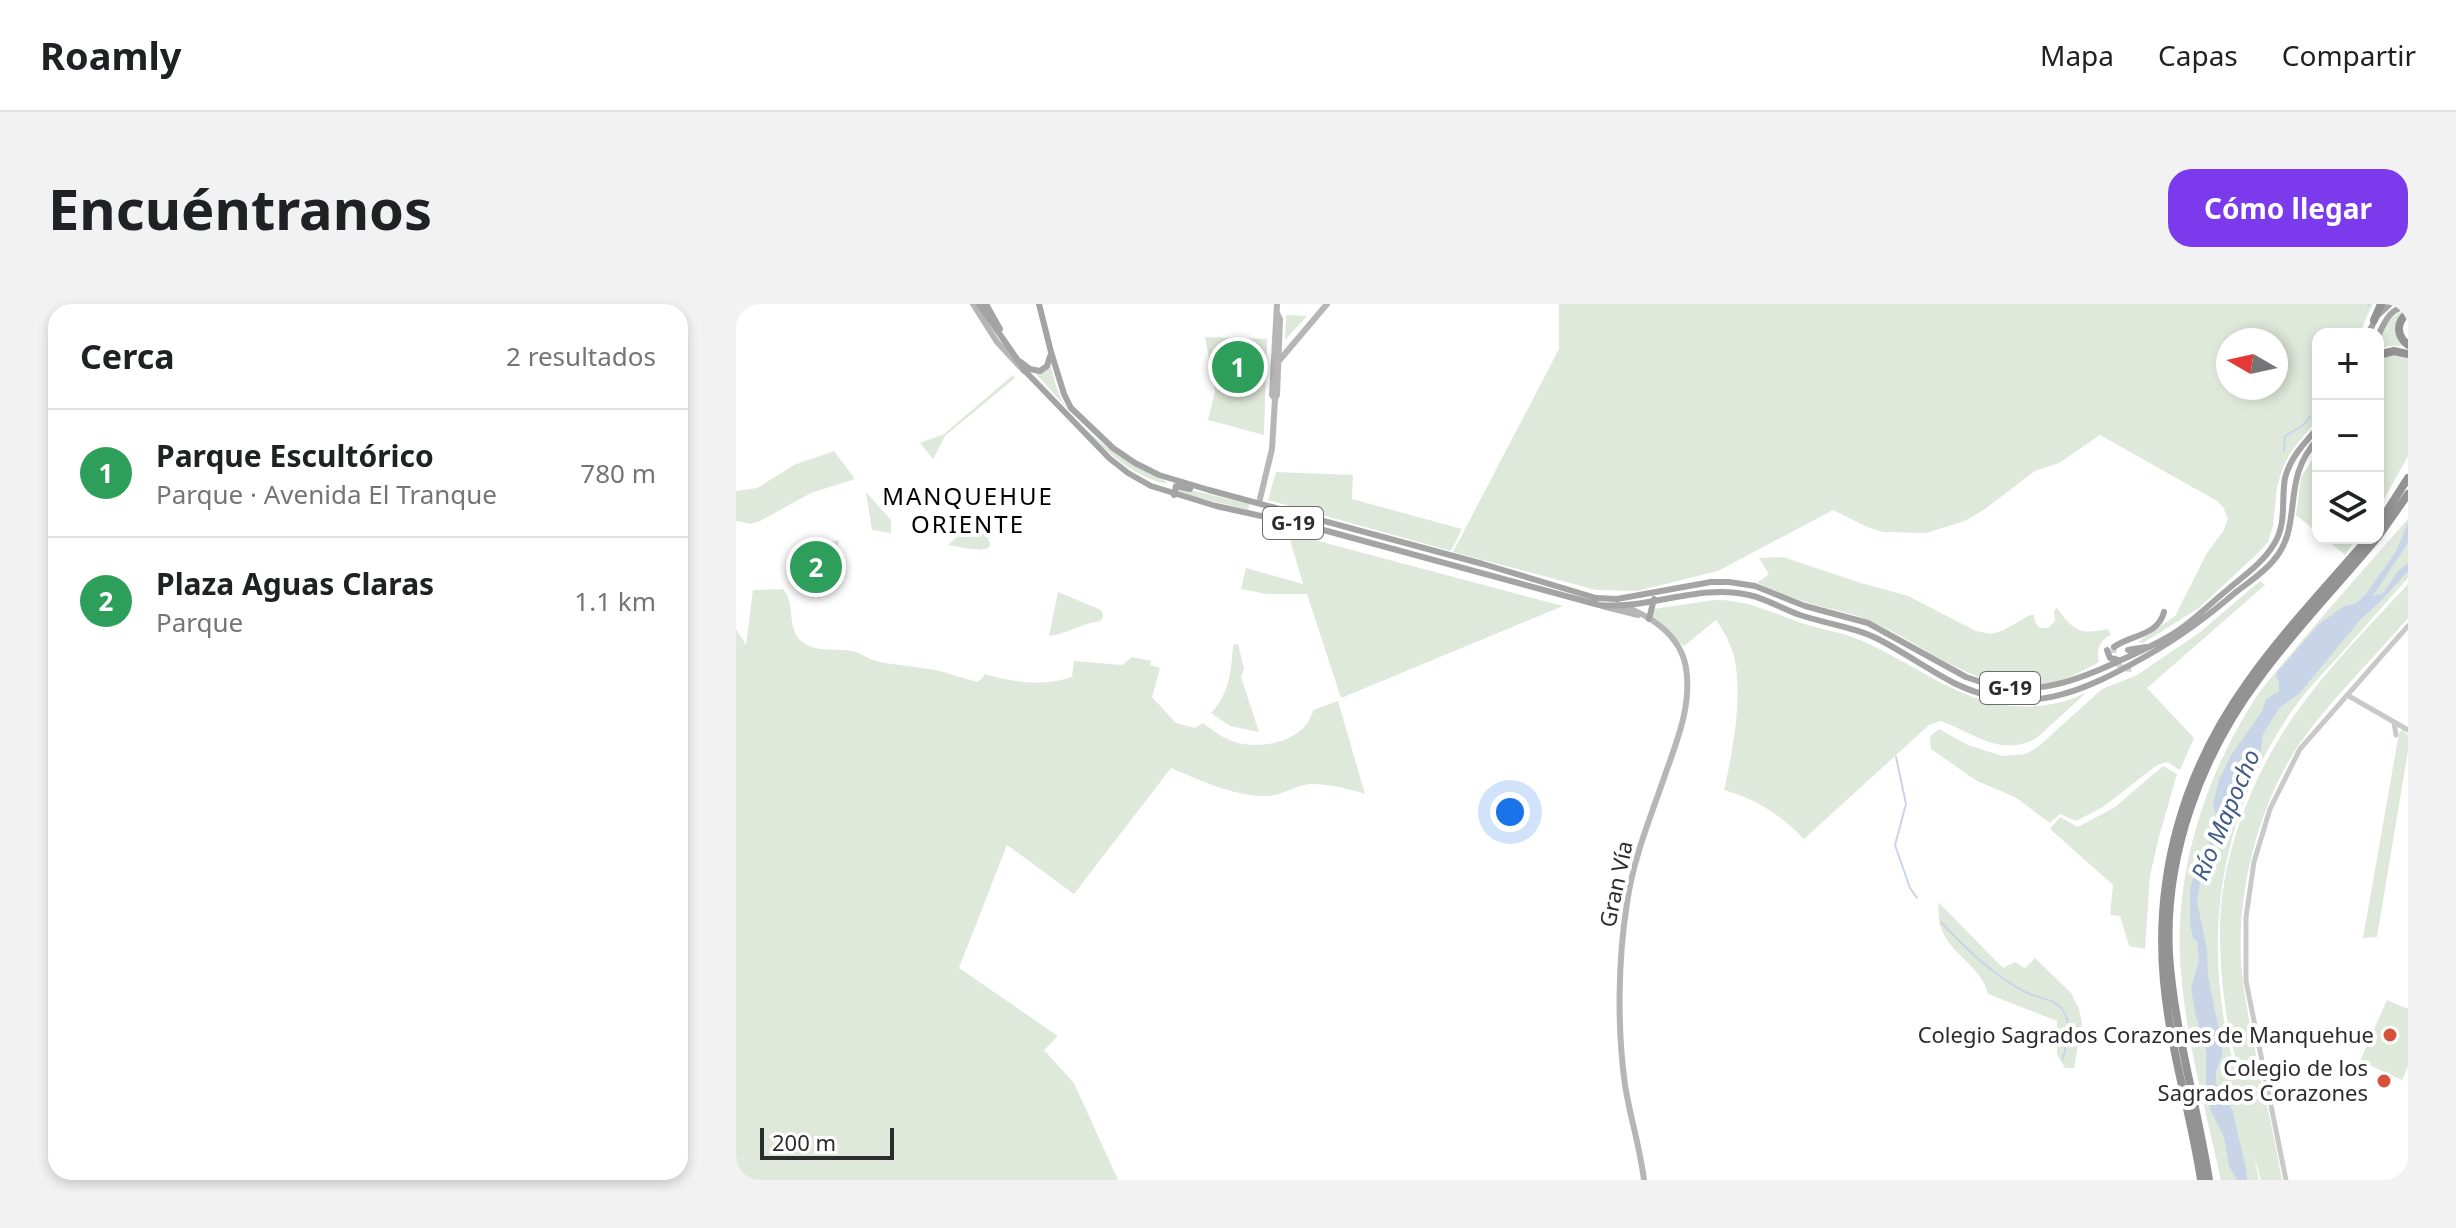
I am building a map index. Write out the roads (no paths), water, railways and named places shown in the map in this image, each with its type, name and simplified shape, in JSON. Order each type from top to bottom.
[{"type":"highway","points":[[2408,313],[2401,320],[2399,331],[2408,345]]},
{"type":"highway","points":[[2384,354],[2394,351],[2408,354]]},
{"type":"highway","points":[[2384,516],[2408,478]]},
{"type":"highway","points":[[2384,530],[2408,494]]},
{"type":"highway","points":[[2389,523],[2408,502]]},
{"type":"highway","points":[[2201,1180],[2168,1016],[2162,960],[2164,893],[2175,834],[2198,767],[2237,698],[2363,544]]},
{"type":"highway","points":[[2209,1180],[2176,1012],[2169,953],[2171,898],[2185,827],[2211,757],[2256,682],[2373,544]]},
{"type":"main road","name":"G-19","points":[[973,304],[997,342],[1109,458],[1136,477],[1174,495],[1620,606],[1721,592],[1753,596],[1799,614],[1872,636],[1954,683],[1982,694],[2009,699],[2048,698],[2094,685],[2192,620],[2270,551],[2280,531],[2288,469],[2295,454],[2312,435]]},
{"type":"main road","points":[[979,304],[1026,372]]},
{"type":"main road","points":[[986,304],[1007,346]]},
{"type":"main road","name":"G-19","points":[[1039,304],[1064,394],[1077,414],[1126,457],[1168,478],[1483,564],[1597,601],[1700,583],[1729,582],[1755,586],[1805,606],[1868,623],[1957,673],[1993,686],[2019,689],[2069,683],[2152,649],[2192,628],[2263,571],[2277,557],[2289,531],[2297,472],[2312,446]]},
{"type":"main road","points":[[1277,304],[1272,449],[1259,503],[1263,513],[1302,525]]},
{"type":"main road","points":[[1276,359],[1327,304]]},
{"type":"main road","points":[[2379,310],[2390,304]]},
{"type":"main road","points":[[2381,328],[2395,309],[2408,306]]},
{"type":"main road","points":[[1276,359],[1280,341],[1277,312]]},
{"type":"main road","points":[[1280,341],[1283,345],[1291,346]]},
{"type":"main road","points":[[1019,361],[1030,369],[1040,371],[1047,366],[1051,352]]},
{"type":"main road","points":[[1159,489],[1168,486],[1168,478]]},
{"type":"main road","points":[[1174,495],[1178,486],[1205,492],[1209,490]]},
{"type":"main road","points":[[1677,598],[1695,591],[1723,588],[1729,582]]},
{"type":"main road","points":[[1647,618],[1660,591]]},
{"type":"main road","name":"Gran Vía","points":[[1597,601],[1647,618]]},
{"type":"main road","name":"Gran Vía","points":[[1620,606],[1641,613],[1669,635],[1685,663],[1687,684],[1679,737],[1630,886],[1623,935],[1621,1008],[1625,1081],[1644,1180]]},
{"type":"main road","points":[[2114,647],[2160,623],[2164,612]]},
{"type":"main road","points":[[2128,650],[2152,649]]},
{"type":"main road","points":[[2134,668],[2152,649]]},
{"type":"main road","points":[[2104,668],[2107,650],[2112,659],[2122,660]]},
{"type":"street","points":[[2286,1180],[2247,990],[2245,950],[2248,893],[2262,833],[2283,780],[2305,741],[2408,626]]},
{"type":"street","points":[[2347,695],[2408,730]]},
{"type":"street","points":[[2393,722],[2396,735]]},
{"type":"water","name":"Río Mapocho","points":[[2408,523],[2408,543],[2373,596],[2383,593],[2398,571],[2408,563],[2408,571],[2361,619],[2299,694],[2280,707],[2263,734],[2260,758],[2230,816],[2226,817],[2202,871],[2197,901],[2222,1045],[2216,1084],[2232,1109],[2246,1168],[2247,1180],[2237,1180],[2229,1166],[2224,1137],[2206,1093],[2206,1051],[2191,988],[2199,960],[2197,941],[2193,938],[2190,924],[2190,887],[2217,821],[2213,804],[2219,780],[2230,757],[2262,711],[2266,699],[2279,691],[2278,671],[2318,625],[2365,595],[2395,553]]},
{"type":"waterway","points":[[2284,451],[2285,436],[2310,417]]},
{"type":"waterway","points":[[1896,757],[1906,804],[1895,845],[1910,888],[1917,898]]},
{"type":"waterway","points":[[1941,922],[1970,952],[2003,979],[2061,1007],[2068,1029],[2062,1060]]},
{"type":"tunnel","points":[[2114,647],[2118,664],[2134,668]]},
{"type":"place","name":"Parque Escultórico","points":[[1238,367]]},
{"type":"place","name":"Plaza Aguas Claras","points":[[816,567]]},
{"type":"place","name":"Colegio Sagrados Corazones de Manquehue","points":[[2390,1035]]},
{"type":"place","name":"Colegio de los Sagrados Corazones","points":[[2384,1081]]},
{"type":"district","name":"MANQUEHUE ORIENTE","points":[[968,511]]}]
